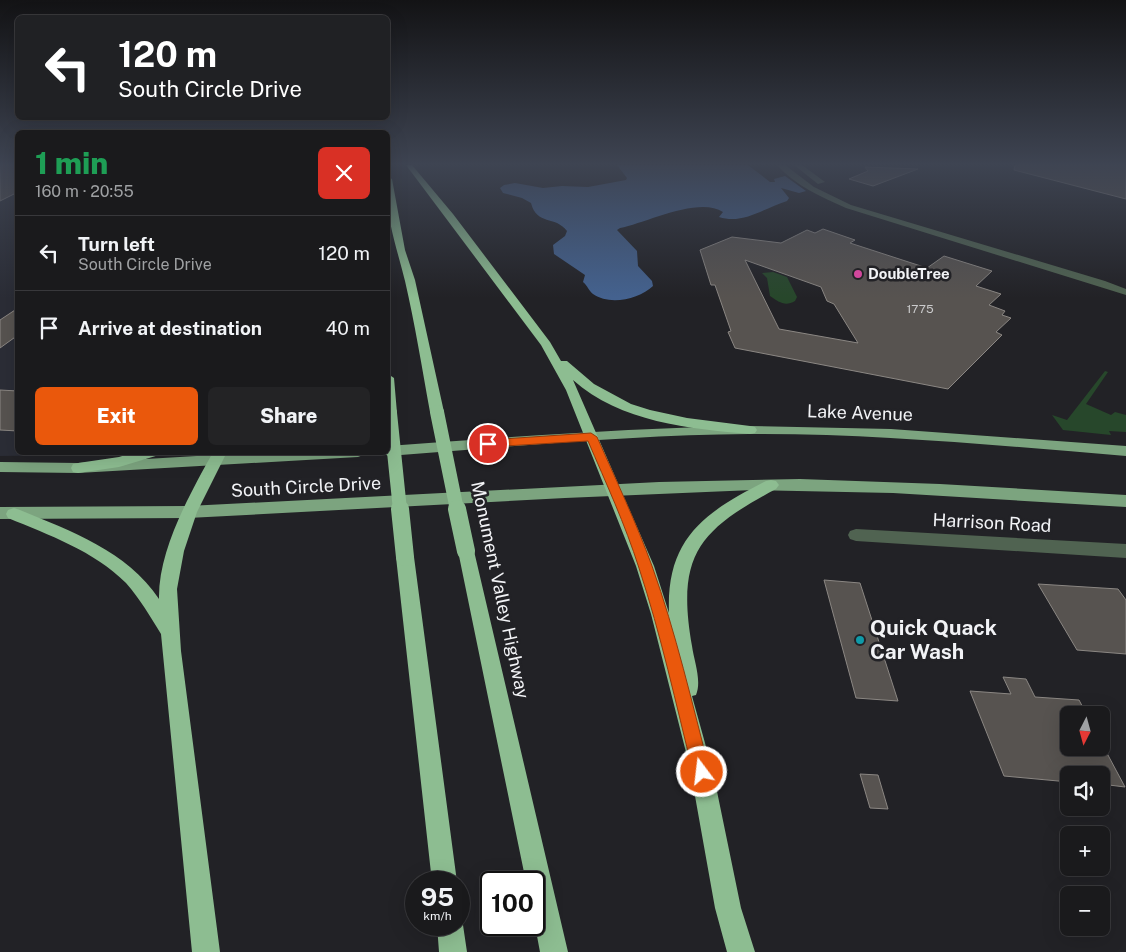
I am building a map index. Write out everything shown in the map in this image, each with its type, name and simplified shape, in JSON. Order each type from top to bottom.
[{"type":"highway","name":"Monument Valley Highway","points":[[393,209],[400,250],[410,280],[466,551],[554,952]]},
{"type":"highway","points":[[445,209],[555,357],[572,390],[624,511],[653,590],[702,772]]},
{"type":"highway","points":[[555,357],[588,387],[614,402],[694,424],[750,430]]},
{"type":"highway","points":[[390,413],[405,557],[444,871]]},
{"type":"highway","points":[[78,468],[119,462],[144,455]]},
{"type":"highway","points":[[206,952],[170,632],[168,589],[176,551],[189,512],[218,456]]},
{"type":"highway","points":[[741,952],[728,908],[702,772],[677,615],[678,582],[682,562],[694,540],[708,524],[743,500],[771,485]]},
{"type":"highway","points":[[7,513],[87,546],[125,573],[144,592],[170,632]]},
{"type":"highway","points":[[451,936],[453,952]]},
{"type":"main road","name":"Lake Avenue","points":[[591,437],[750,430],[901,434],[1126,451]]},
{"type":"main road","name":"South Circle Drive","points":[[390,450],[591,437]]},
{"type":"main road","name":"South Circle Drive","points":[[3,468],[78,468],[218,456],[253,455]]},
{"type":"main road","points":[[614,490],[771,485],[883,487],[1126,501]]},
{"type":"main road","name":"South Circle Drive","points":[[7,513],[189,512],[614,490]]},
{"type":"street","points":[[859,209],[1126,292]]},
{"type":"street","points":[[885,209],[1084,267],[1126,282]]},
{"type":"street","name":"Harrison Road","points":[[856,535],[1126,551]]},
{"type":"shaded area","points":[[0,209],[15,209],[15,455],[82,455],[0,456]]},
{"type":"green space","points":[[773,272],[787,277],[797,297],[795,301],[785,304],[770,296],[767,278],[762,273]]},
{"type":"green space","points":[[1105,371],[1108,372],[1086,404],[1111,415],[1115,412],[1126,415],[1126,432],[1109,431],[1111,435],[1063,430],[1052,415],[1067,420]]},
{"type":"water","points":[[685,209],[617,230],[637,251],[638,266],[652,281],[653,286],[640,294],[616,300],[600,298],[593,294],[583,282],[585,275],[554,254],[553,245],[565,236],[567,231],[557,223],[537,215],[534,210]]},
{"type":"water","points":[[717,209],[766,209],[737,219],[719,217],[723,212]]},
{"type":"building","points":[[823,229],[855,240],[850,243],[927,268],[944,256],[992,271],[976,286],[1001,294],[989,305],[1005,311],[1002,315],[1011,318],[996,332],[1002,335],[948,389],[735,348],[728,332],[731,331],[715,285],[711,285],[700,250],[732,237],[781,243],[807,230],[815,233]],"holes":[[[745,260],[821,287],[827,301],[834,304],[858,343],[779,329]]]},
{"type":"building","points":[[15,310],[15,337],[0,348],[0,320]]},
{"type":"building","points":[[0,390],[15,391],[15,431],[0,430]]},
{"type":"building","name":"Quick Quack Car Wash","points":[[824,580],[860,583],[898,701],[856,698]]},
{"type":"building","points":[[1038,584],[1118,589],[1126,600],[1126,654],[1077,650]]},
{"type":"building","points":[[1003,677],[1026,679],[1035,697],[1079,700],[1082,706],[1060,706],[1060,756],[1108,756],[1125,787],[1110,785],[1110,766],[1060,766],[1060,781],[1004,776],[970,691],[1011,694]]},
{"type":"building","points":[[860,774],[878,775],[888,809],[870,808]]},
{"type":"place","name":"DoubleTree","points":[[858,274]]},
{"type":"place","name":"Quick Quack Car Wash","points":[[860,640]]},
{"type":"route","points":[[488,444],[591,437],[624,511],[645,566],[660,614],[702,772]]}]
